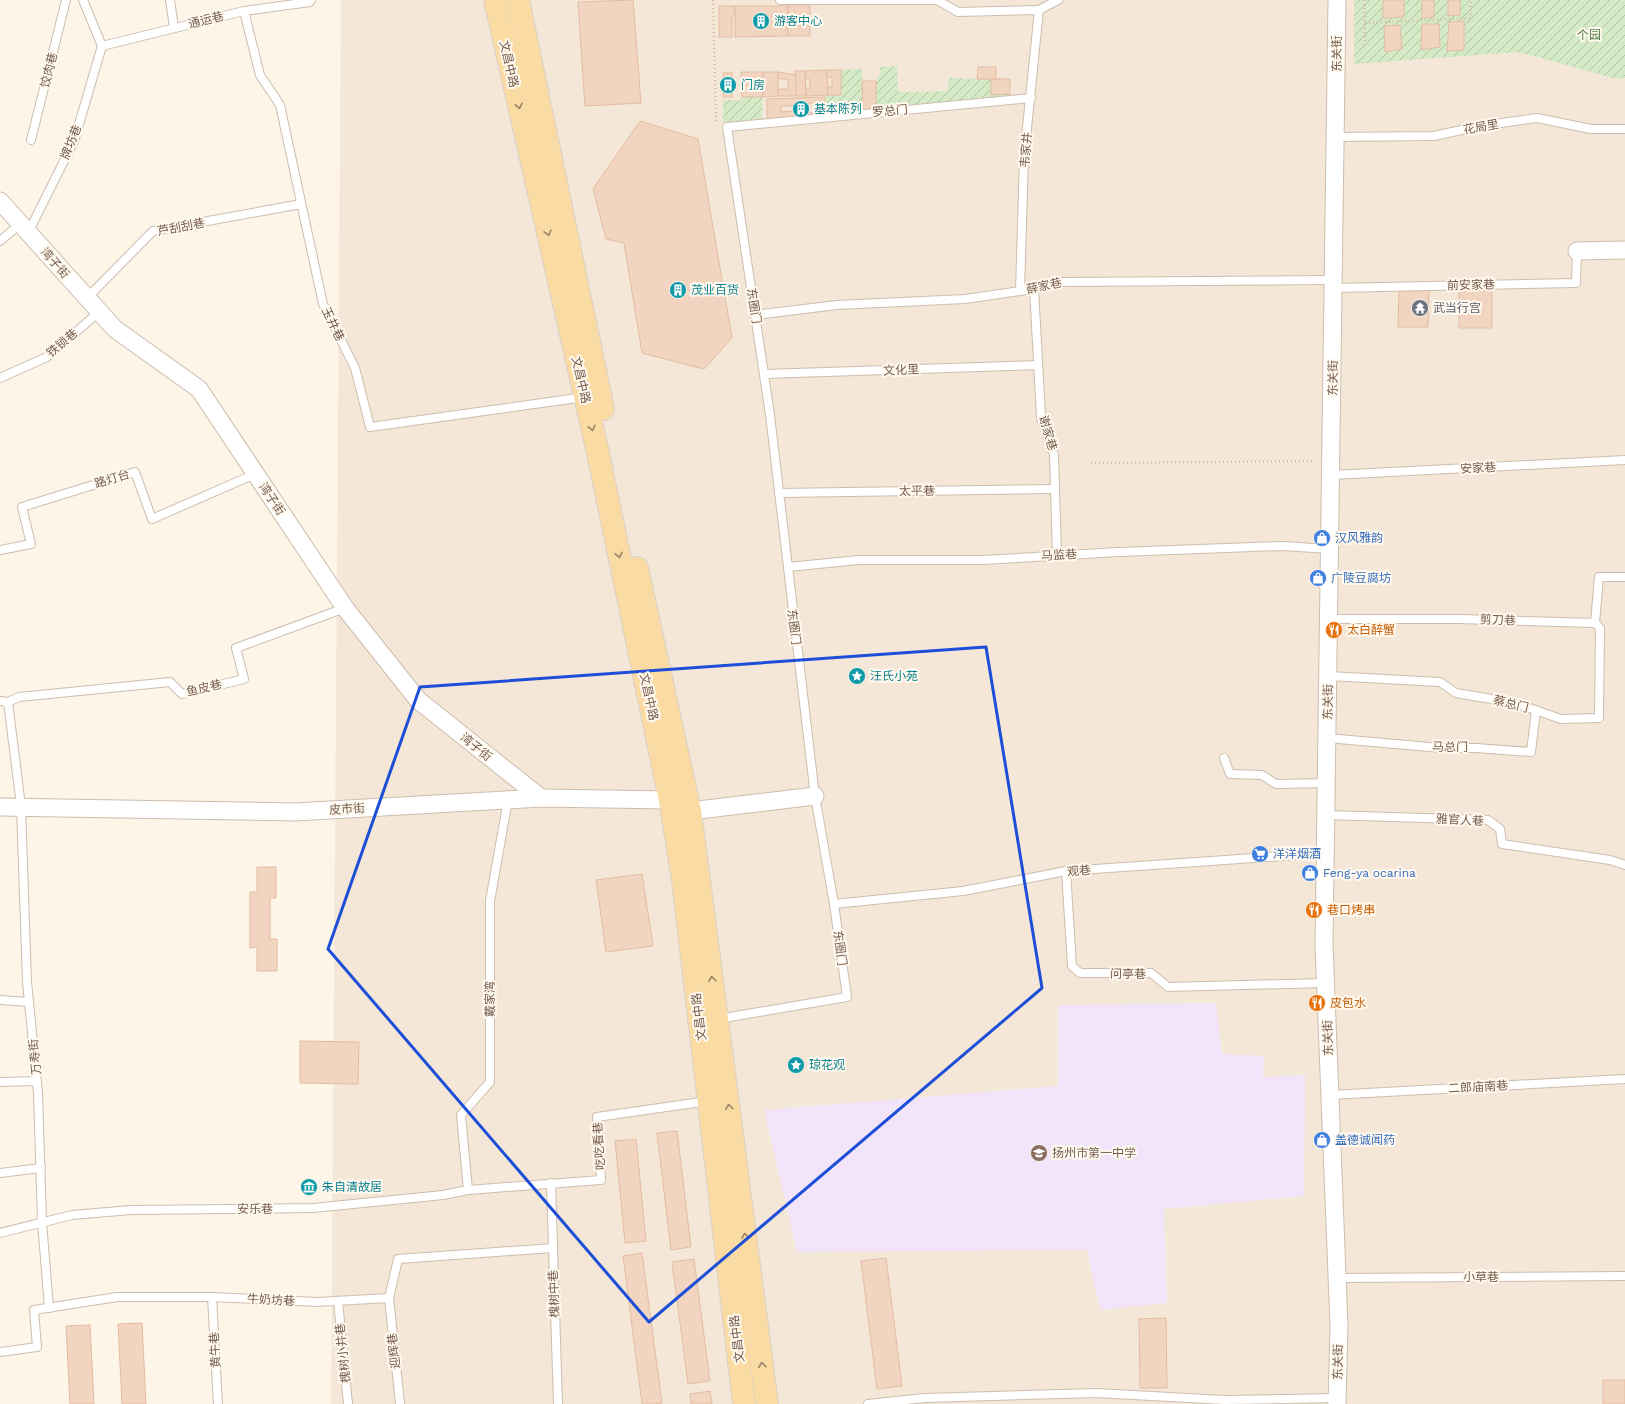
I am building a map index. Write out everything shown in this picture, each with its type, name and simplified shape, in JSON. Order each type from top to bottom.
[{"type":"main road","name":"文昌中路","points":[[495,0],[585,397],[670,800],[683,880],[744,1404]]},
{"type":"main road","name":"文昌中路","points":[[518,0],[611,450],[690,811],[767,1404]]},
{"type":"street","name":"东关街","points":[[1337,0],[1330,619],[1324,945],[1338,1278],[1339,1326],[1337,1401]]},
{"type":"street","name":"湾子街","points":[[0,201],[115,329],[199,389],[345,608],[418,700],[541,798]]},
{"type":"street","points":[[1577,251],[1625,250]]},
{"type":"street","points":[[690,811],[815,796]]},
{"type":"street","name":"皮市街","points":[[0,807],[21,806],[295,812],[541,798],[670,800],[690,811]]},
{"type":"lane","name":"饺肉巷","points":[[31,140],[66,0]]},
{"type":"lane","points":[[83,0],[102,46]]},
{"type":"lane","points":[[170,0],[174,28]]},
{"type":"lane","name":"通运巷","points":[[102,46],[244,11],[310,2],[311,0]]},
{"type":"lane","points":[[780,0],[937,0],[958,12],[1039,10],[1058,0]]},
{"type":"lane","name":"韦家井","points":[[1020,292],[1024,156],[1039,10]]},
{"type":"lane","name":"玉井巷","points":[[244,11],[260,75],[280,105],[323,304],[355,368],[370,427],[585,397]]},
{"type":"lane","name":"牌坊巷","points":[[24,229],[74,141],[102,46]]},
{"type":"lane","name":"罗总门","points":[[727,127],[1031,98]]},
{"type":"lane","name":"花局里","points":[[1336,137],[1434,136],[1480,126],[1537,118],[1591,129],[1625,129]]},
{"type":"lane","name":"东圈门","points":[[717,1019],[847,997],[834,904],[815,796],[764,374],[727,127]]},
{"type":"lane","name":"芦刮刮巷","points":[[87,298],[153,231],[301,204]]},
{"type":"lane","points":[[0,241],[24,229]]},
{"type":"lane","name":"前安家巷","points":[[1334,284],[1576,283],[1577,251]]},
{"type":"lane","name":"薛家巷","points":[[756,314],[837,305],[966,299],[1020,292],[1062,282],[1334,284]]},
{"type":"lane","name":"谢家巷","points":[[1034,288],[1041,417],[1054,455],[1057,555]]},
{"type":"lane","name":"铁锁巷","points":[[0,378],[47,357],[99,312]]},
{"type":"lane","name":"文化里","points":[[764,374],[1038,365]]},
{"type":"lane","name":"安家巷","points":[[1332,468],[1625,460]]},
{"type":"lane","name":"路灯台","points":[[0,550],[31,544],[22,507],[135,472],[152,519],[255,474]]},
{"type":"lane","name":"太平巷","points":[[779,493],[1055,489]]},
{"type":"lane","name":"马监巷","points":[[788,567],[859,560],[983,560],[1057,555],[1282,546],[1330,549]]},
{"type":"lane","points":[[1595,623],[1599,577],[1625,577]]},
{"type":"lane","name":"鱼皮巷","points":[[4,702],[19,697],[170,682],[182,694],[244,679],[236,648],[345,608]]},
{"type":"lane","name":"剪刀巷","points":[[1330,619],[1459,619],[1595,623]]},
{"type":"lane","name":"蔡总门","points":[[1329,676],[1440,682],[1456,693],[1515,704],[1561,719],[1599,718],[1600,628],[1595,623]]},
{"type":"lane","name":"万寿街","points":[[4,702],[21,806],[29,1002],[37,1081],[42,1222],[49,1308]]},
{"type":"lane","name":"马总门","points":[[1328,738],[1441,748],[1476,748],[1531,752],[1536,710]]},
{"type":"lane","points":[[1224,758],[1230,774],[1262,774],[1276,784],[1327,783]]},
{"type":"lane","name":"戴家湾","points":[[468,1190],[462,1115],[490,1082],[490,901],[508,800]]},
{"type":"lane","name":"雅官人巷","points":[[1326,815],[1488,820],[1500,829],[1502,844],[1610,860],[1625,865]]},
{"type":"lane","name":"观巷","points":[[834,904],[963,891],[1066,871],[1326,853]]},
{"type":"lane","name":"问亭巷","points":[[1066,871],[1072,966],[1080,973],[1151,973],[1168,987],[1325,983]]},
{"type":"lane","points":[[0,1000],[29,1002]]},
{"type":"lane","name":"二郎庙南巷","points":[[1330,1095],[1625,1080]]},
{"type":"lane","points":[[0,1082],[37,1081]]},
{"type":"lane","name":"吃吃看巷","points":[[468,1190],[601,1180],[597,1116],[709,1101]]},
{"type":"lane","points":[[0,1173],[41,1168]]},
{"type":"lane","name":"槐树中巷","points":[[551,1183],[553,1248],[552,1278],[558,1404]]},
{"type":"lane","name":"安乐巷","points":[[0,1233],[72,1215],[131,1210],[313,1208],[443,1195],[468,1190]]},
{"type":"lane","points":[[389,1298],[398,1259],[553,1248]]},
{"type":"lane","name":"小草巷","points":[[1338,1278],[1625,1276]]},
{"type":"lane","name":"牛奶坊巷","points":[[0,1352],[37,1347],[34,1310],[117,1298],[212,1297],[317,1302],[389,1298]]},
{"type":"lane","name":"黄牛巷","points":[[212,1297],[218,1404]]},
{"type":"lane","name":"迎辉巷","points":[[389,1298],[400,1404]]},
{"type":"lane","name":"槐树小井巷","points":[[338,1301],[348,1404]]},
{"type":"lane","points":[[868,1404],[924,1398],[1096,1393],[1225,1400],[1337,1401]]},
{"type":"path","points":[[713,0],[716,120],[727,127]]},
{"type":"path","points":[[1364,0],[1365,46]]},
{"type":"path","points":[[1365,24],[1470,18],[1471,0]]},
{"type":"path","points":[[1091,464],[1332,468]]},
{"type":"highlighted area","points":[[986,647],[1042,988],[649,1322],[328,949],[420,687]]},
{"type":"shaded area","points":[[341,0],[1625,0],[1625,1404],[331,1404]]},
{"type":"shaded area","name":"扬州市第一中学","points":[[1216,1003],[1222,1054],[1264,1056],[1263,1077],[1305,1075],[1304,1196],[1164,1209],[1167,1303],[1100,1310],[1087,1250],[797,1252],[764,1110],[1058,1086],[1058,1005]]},
{"type":"green space","name":"个园","points":[[1354,0],[1625,0],[1625,78],[1617,79],[1519,52],[1354,64]]},
{"type":"green space","points":[[897,66],[898,92],[948,91],[949,78],[991,79],[991,95],[1010,94],[1010,96],[918,104],[876,110],[876,81],[878,81],[878,75],[880,75],[880,67]]},
{"type":"green space","points":[[862,69],[863,110],[826,115],[825,95],[841,95],[841,70]]},
{"type":"green space","points":[[742,97],[762,97],[762,120],[723,122],[723,100],[741,100]]},
{"type":"building","points":[[633,0],[641,103],[585,106],[578,2]]},
{"type":"building","points":[[1383,0],[1404,0],[1404,17],[1383,18]]},
{"type":"building","points":[[1422,0],[1434,0],[1434,17],[1422,18]]},
{"type":"building","points":[[1448,0],[1460,0],[1460,15],[1448,16]]},
{"type":"building","points":[[719,6],[735,6],[735,16],[732,16],[732,37],[719,37]]},
{"type":"building","name":"游客中心","points":[[735,6],[788,6],[788,36],[735,37]]},
{"type":"building","points":[[788,6],[810,6],[810,36],[788,36],[787,26],[800,26],[800,15],[788,15]]},
{"type":"building","points":[[1464,21],[1464,50],[1447,51],[1449,22]]},
{"type":"building","points":[[1422,24],[1439,24],[1440,47],[1421,50]]},
{"type":"building","points":[[1400,25],[1402,49],[1385,52],[1384,26]]},
{"type":"building","points":[[978,67],[996,67],[996,79],[977,79]]},
{"type":"building","points":[[827,70],[828,95],[806,96],[806,88],[810,88],[810,79],[806,78],[805,71]]},
{"type":"building","points":[[827,70],[841,70],[841,95],[828,95],[827,87],[832,87],[832,77],[827,77]]},
{"type":"building","points":[[795,71],[805,71],[806,96],[796,96]]},
{"type":"building","points":[[741,72],[763,72],[763,80],[752,80],[752,89],[763,89],[763,97],[742,97]]},
{"type":"building","points":[[763,72],[778,72],[778,96],[763,97]]},
{"type":"building","points":[[778,72],[796,75],[796,96],[778,96],[778,89],[788,89],[788,79],[778,79]]},
{"type":"building","name":"门房","points":[[723,73],[732,73],[732,97],[723,97]]},
{"type":"building","points":[[991,79],[1010,79],[1010,94],[991,95]]},
{"type":"building","points":[[862,81],[876,81],[876,110],[863,110]]},
{"type":"building","name":"基本陈列","points":[[825,97],[826,118],[767,120],[767,99]],"holes":[[[809,103],[818,103],[818,112],[809,113]],[[781,106],[793,106],[794,111],[781,112]]]},
{"type":"building","name":"茂业百货","points":[[640,121],[698,139],[732,338],[704,369],[642,353],[624,243],[606,239],[593,189]]},
{"type":"building","points":[[1399,289],[1429,290],[1428,327],[1398,327]]},
{"type":"building","points":[[1459,290],[1492,291],[1492,328],[1459,328]]},
{"type":"building","points":[[257,867],[276,867],[276,898],[270,898],[270,939],[277,939],[277,971],[257,971],[257,947],[250,948],[250,892],[257,892]]},
{"type":"building","points":[[642,874],[653,946],[606,952],[596,880]]},
{"type":"building","points":[[300,1041],[359,1042],[358,1084],[300,1083]]},
{"type":"building","points":[[677,1131],[691,1247],[671,1250],[657,1133]]},
{"type":"building","points":[[636,1139],[646,1241],[625,1243],[615,1141]]},
{"type":"building","points":[[642,1253],[662,1403],[655,1404],[642,1404],[623,1256]]},
{"type":"building","points":[[886,1258],[902,1386],[877,1389],[861,1261]]},
{"type":"building","points":[[694,1259],[710,1381],[688,1384],[672,1262]]},
{"type":"building","points":[[1166,1318],[1167,1388],[1140,1388],[1139,1319]]},
{"type":"building","points":[[142,1323],[146,1404],[122,1404],[118,1324]]},
{"type":"building","points":[[90,1325],[94,1404],[70,1404],[66,1326]]},
{"type":"building","points":[[1603,1380],[1625,1380],[1625,1404],[1603,1404]]},
{"type":"building","points":[[710,1391],[712,1404],[691,1404],[690,1394]]},
{"type":"place","name":"游客中心","points":[[761,21]]},
{"type":"place","name":"门房","points":[[728,85]]},
{"type":"place","name":"基本陈列","points":[[801,109]]},
{"type":"place","name":"茂业百货","points":[[678,290]]},
{"type":"place","name":"武当行宫","points":[[1420,308]]},
{"type":"place","name":"汉风雅韵","points":[[1322,538]]},
{"type":"place","name":"广陵豆腐坊","points":[[1318,578]]},
{"type":"place","name":"太白醉蟹","points":[[1334,630]]},
{"type":"place","name":"汪氏小苑","points":[[857,676]]},
{"type":"place","name":"洋洋烟酒","points":[[1260,854]]},
{"type":"place","name":"Feng-ya ocarina","points":[[1310,873]]},
{"type":"place","name":"巷口烤串","points":[[1314,910]]},
{"type":"place","name":"皮包水","points":[[1317,1003]]},
{"type":"place","name":"琼花观","points":[[796,1065]]},
{"type":"place","name":"盖德诚闻药","points":[[1322,1140]]},
{"type":"place","name":"扬州市第一中学","points":[[1039,1153]]},
{"type":"place","name":"朱自清故居","points":[[309,1187]]}]
